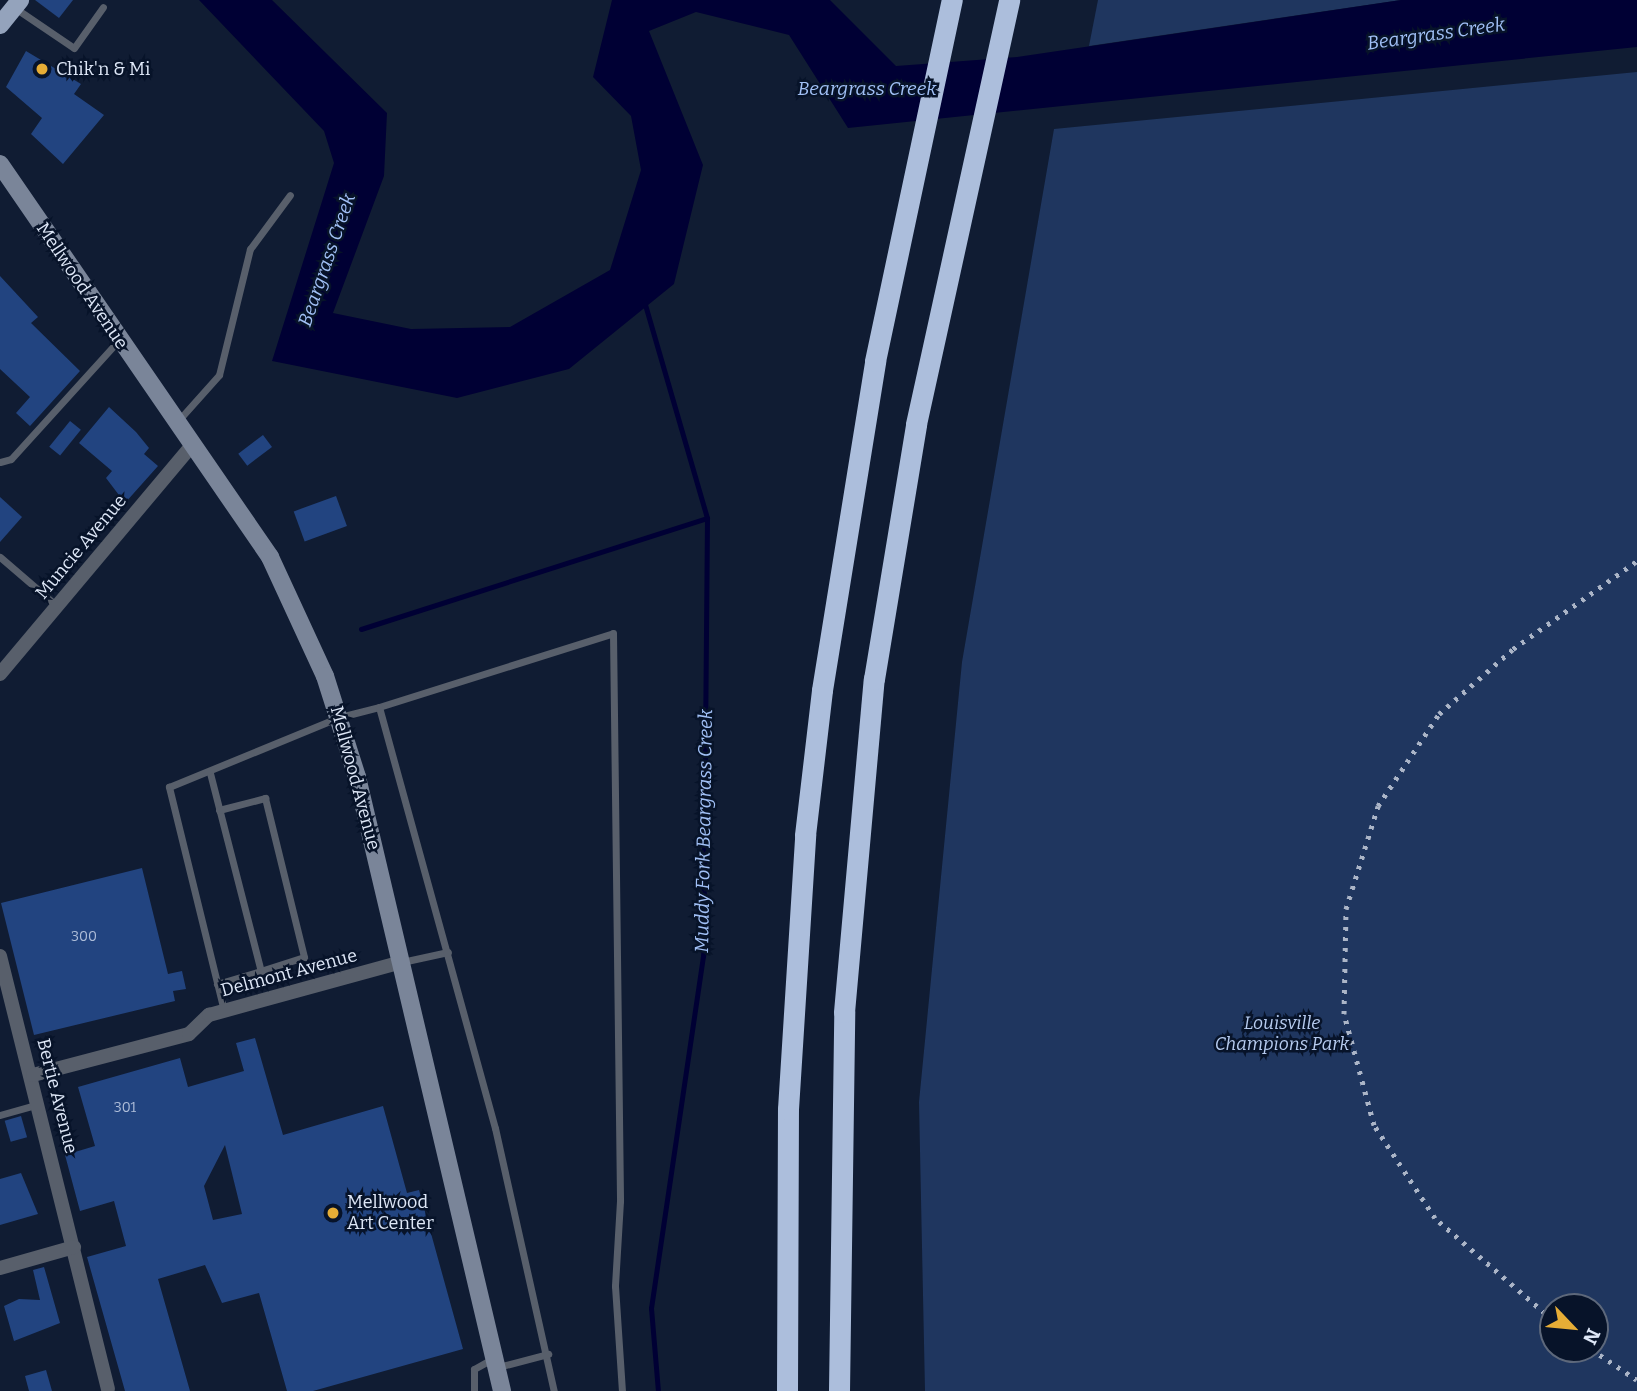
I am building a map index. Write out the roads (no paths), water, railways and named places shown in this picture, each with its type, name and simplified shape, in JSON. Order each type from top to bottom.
[{"type":"highway","points":[[839,1391],[844,1012],[851,900],[897,526],[1009,0]]},
{"type":"highway","points":[[787,1391],[792,1031],[799,910],[853,479],[951,4]]},
{"type":"main road","points":[[0,25],[17,4]]},
{"type":"street","name":"Mellwood Avenue","points":[[0,164],[276,568],[340,717],[502,1391]]},
{"type":"street","name":"Muncie Avenue","points":[[0,674],[192,445]]},
{"type":"street","name":"Bertie Avenue","points":[[0,956],[33,1075],[74,1247]]},
{"type":"street","name":"Delmont Avenue","points":[[33,1075],[190,1034],[224,1011],[401,962]]},
{"type":"street","points":[[0,1268],[74,1247],[108,1389]]},
{"type":"lane","points":[[17,4],[74,48],[103,7]]},
{"type":"lane","points":[[176,422],[219,374],[250,250],[290,195]]},
{"type":"lane","points":[[0,462],[11,459],[118,340]]},
{"type":"lane","points":[[0,557],[57,606]]},
{"type":"lane","points":[[224,1011],[169,787],[210,773],[340,717],[613,633],[620,1201],[615,1286],[622,1391]]},
{"type":"lane","points":[[379,707],[448,952],[548,1354],[554,1391]]},
{"type":"lane","points":[[210,773],[261,971]]},
{"type":"lane","points":[[217,984],[304,957],[265,797],[219,810]]},
{"type":"lane","points":[[401,962],[448,952]]},
{"type":"lane","points":[[0,1115],[39,1104]]},
{"type":"lane","points":[[474,1391],[474,1369],[548,1354]]},
{"type":"water","name":"Beargrass Creek","points":[[199,0],[272,0],[387,113],[384,176],[333,313],[411,329],[510,327],[610,270],[641,170],[631,116],[593,77],[612,0],[830,0],[896,66],[1017,57],[1401,0],[1637,0],[1637,47],[848,128],[789,35],[696,12],[649,31],[703,165],[674,284],[569,369],[457,398],[272,361],[334,163],[324,131]]},
{"type":"waterway","name":"Muddy Fork Beargrass Creek","points":[[644,301],[707,518],[703,956],[651,1308],[658,1391]]},
{"type":"waterway","points":[[361,629],[707,518]]},
{"type":"railway","points":[[1539,1308],[1435,1218],[1374,1125],[1344,1014],[1346,909],[1378,806],[1439,714],[1513,649],[1637,561]]},
{"type":"railway","points":[[1609,1361],[1637,1380]]},
{"type":"place","name":"Chik'n & Mi","points":[[42,69]]},
{"type":"place","name":"Mellwood Art Center","points":[[333,1213]]},
{"type":"park label","name":"Louisville Champions Park","points":[[1282,1034]]}]
